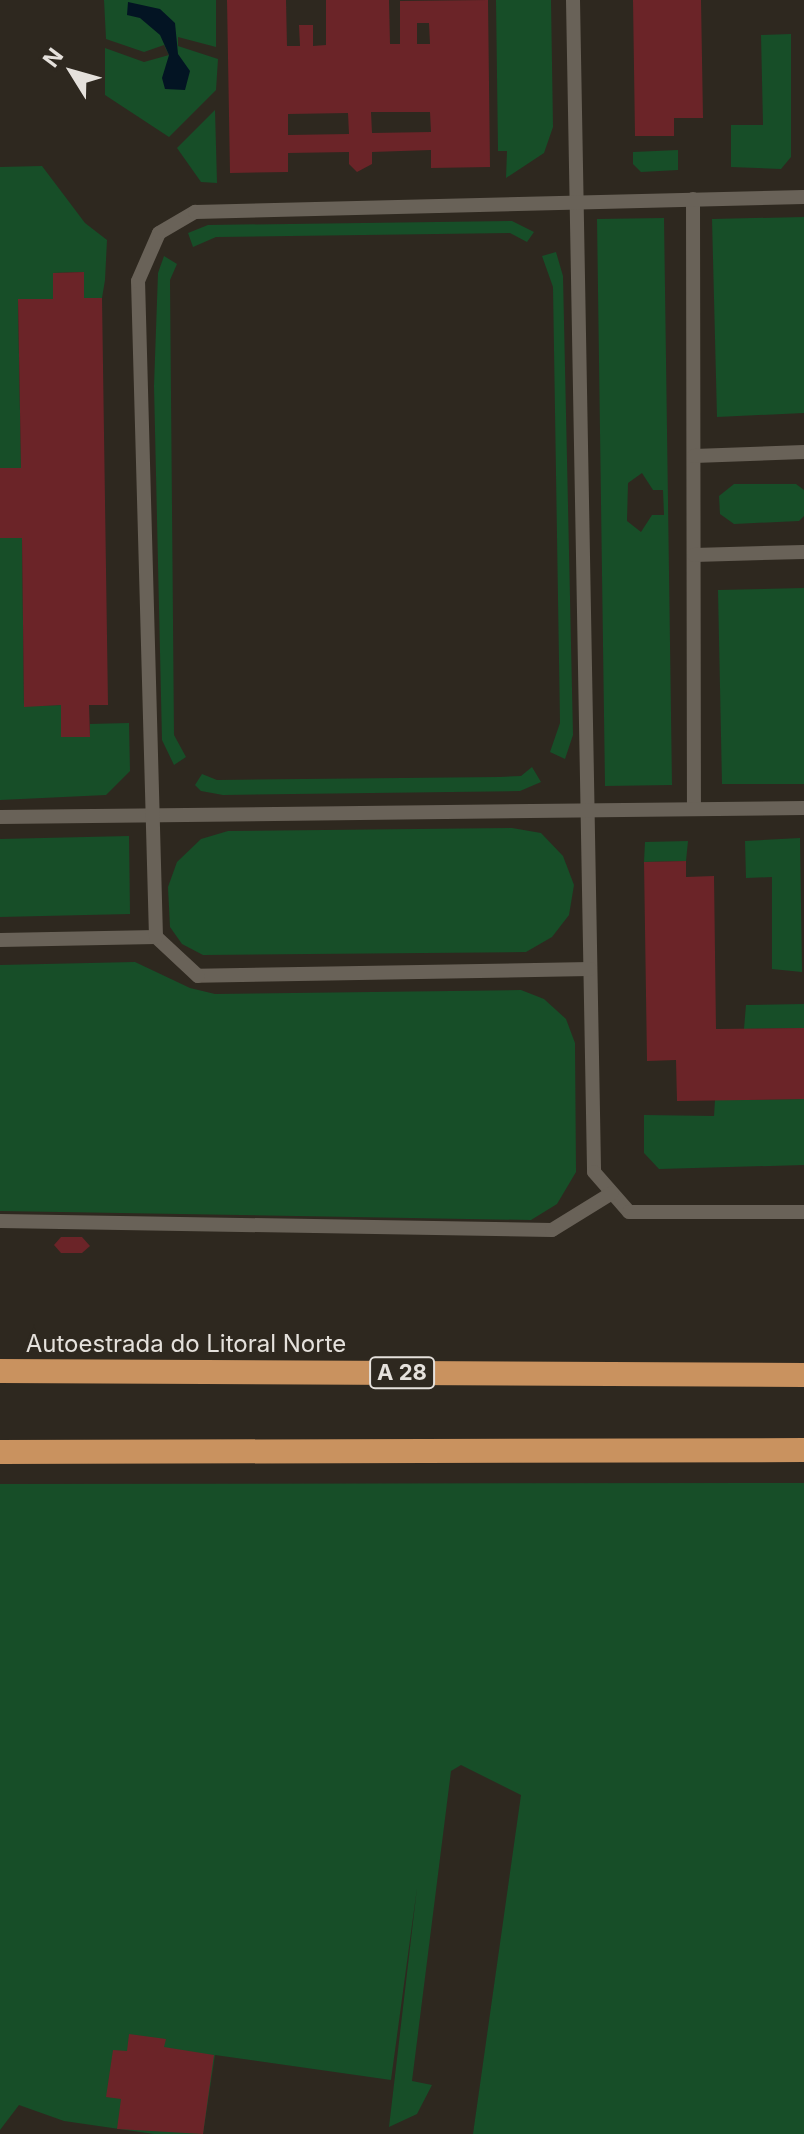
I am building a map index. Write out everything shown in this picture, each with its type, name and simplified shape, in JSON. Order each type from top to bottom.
[{"type":"highway","name":"Autoestrada do Litoral Norte","points":[[0,1371],[804,1375]]},
{"type":"highway","points":[[0,1452],[804,1450]]},
{"type":"lane","points":[[573,0],[594,1172],[629,1212],[804,1212]]},
{"type":"lane","points":[[156,937],[138,281],[159,233],[195,212],[804,197]]},
{"type":"lane","points":[[693,199],[694,808]]},
{"type":"lane","points":[[694,456],[804,452]]},
{"type":"lane","points":[[694,555],[804,552]]},
{"type":"lane","points":[[0,817],[804,808]]},
{"type":"lane","points":[[0,940],[156,937],[198,976],[590,969]]},
{"type":"lane","points":[[0,1221],[552,1230],[612,1193]]},
{"type":"green space","points":[[104,0],[216,0],[216,47],[178,37],[178,46],[218,59],[216,90],[169,137],[105,95],[105,48],[144,62],[169,55],[164,45],[144,52],[106,39]]},
{"type":"green space","points":[[496,0],[551,0],[553,127],[544,153],[506,178],[507,151],[498,151]]},
{"type":"green space","points":[[791,34],[791,157],[781,169],[731,167],[731,125],[763,125],[761,35]]},
{"type":"green space","points":[[215,110],[217,183],[201,182],[177,148]]},
{"type":"green space","points":[[678,150],[678,170],[641,172],[633,164],[633,152]]},
{"type":"green space","points":[[42,166],[85,223],[107,240],[105,280],[102,298],[84,298],[83,272],[53,273],[53,299],[18,300],[21,468],[0,468],[0,167]]},
{"type":"green space","points":[[804,217],[804,413],[717,417],[712,219]]},
{"type":"green space","points":[[664,218],[672,785],[605,786],[597,219]],"holes":[[[642,473],[653,490],[663,490],[664,515],[652,515],[641,532],[627,521],[628,483]]]},
{"type":"green space","points":[[512,221],[534,232],[527,242],[510,233],[216,237],[193,247],[188,233],[208,225]]},
{"type":"green space","points":[[556,252],[563,276],[573,735],[565,759],[550,752],[560,723],[553,287],[542,256]]},
{"type":"green space","points":[[164,256],[177,264],[170,280],[174,735],[186,757],[174,765],[162,740],[154,386],[158,273]]},
{"type":"green space","points":[[734,484],[796,484],[804,490],[804,516],[799,521],[734,524],[720,514],[719,496]]},
{"type":"green space","points":[[0,538],[22,538],[24,706],[61,705],[62,737],[90,737],[90,724],[129,723],[130,771],[106,795],[0,800]]},
{"type":"green space","points":[[804,588],[804,784],[722,784],[718,590]]},
{"type":"green space","points":[[532,767],[541,782],[520,791],[223,795],[201,791],[195,785],[202,774],[217,780],[500,777],[521,776]]},
{"type":"green space","points":[[512,828],[541,833],[563,856],[574,885],[569,915],[552,937],[526,952],[203,955],[182,944],[170,927],[168,887],[177,862],[201,839],[228,831]]},
{"type":"green space","points":[[129,836],[130,914],[0,917],[0,839]]},
{"type":"green space","points":[[800,838],[802,972],[772,969],[772,877],[746,878],[745,841]]},
{"type":"green space","points":[[688,841],[686,861],[644,862],[645,842]]},
{"type":"green space","points":[[135,962],[190,988],[215,994],[521,990],[544,999],[566,1019],[575,1043],[576,1172],[557,1204],[531,1220],[0,1211],[0,965]]},
{"type":"green space","points":[[804,1004],[804,1028],[744,1029],[746,1005]]},
{"type":"green space","points":[[804,1099],[804,1165],[659,1169],[644,1153],[644,1115],[714,1116],[715,1100]]},
{"type":"green space","points":[[804,1483],[804,2134],[473,2134],[521,1795],[461,1765],[451,1771],[412,2081],[432,2085],[417,2114],[389,2127],[417,1888],[391,2080],[215,2055],[203,2134],[154,2134],[64,2121],[19,2105],[0,2130],[0,1484]]},
{"type":"water","points":[[128,2],[160,9],[175,23],[178,54],[190,71],[185,90],[165,89],[162,78],[169,55],[160,35],[140,18],[127,15]]},
{"type":"building","points":[[227,0],[286,0],[287,46],[300,46],[299,25],[313,25],[313,46],[326,45],[326,0],[389,0],[390,44],[400,44],[400,1],[488,0],[490,167],[431,168],[431,150],[372,152],[372,164],[357,172],[349,164],[349,152],[288,153],[288,172],[230,173]],"holes":[[[417,23],[429,23],[430,44],[417,44]],[[371,112],[430,112],[431,132],[372,133]],[[348,113],[349,134],[288,135],[288,114]]]},
{"type":"building","points":[[633,0],[701,0],[703,118],[674,118],[674,136],[635,136]]},
{"type":"building","points":[[84,272],[84,298],[102,298],[108,705],[89,705],[90,737],[61,737],[61,705],[24,707],[22,538],[0,538],[0,468],[21,468],[18,299],[53,299],[53,273]]},
{"type":"building","points":[[686,861],[686,877],[714,876],[716,1029],[804,1028],[804,1099],[677,1101],[676,1060],[647,1061],[644,862]]},
{"type":"building","points":[[61,1237],[82,1237],[90,1246],[82,1253],[61,1253],[54,1245]]},
{"type":"building","points":[[129,2034],[166,2039],[164,2047],[214,2055],[203,2134],[117,2129],[121,2099],[106,2097],[113,2050],[127,2051]]}]
